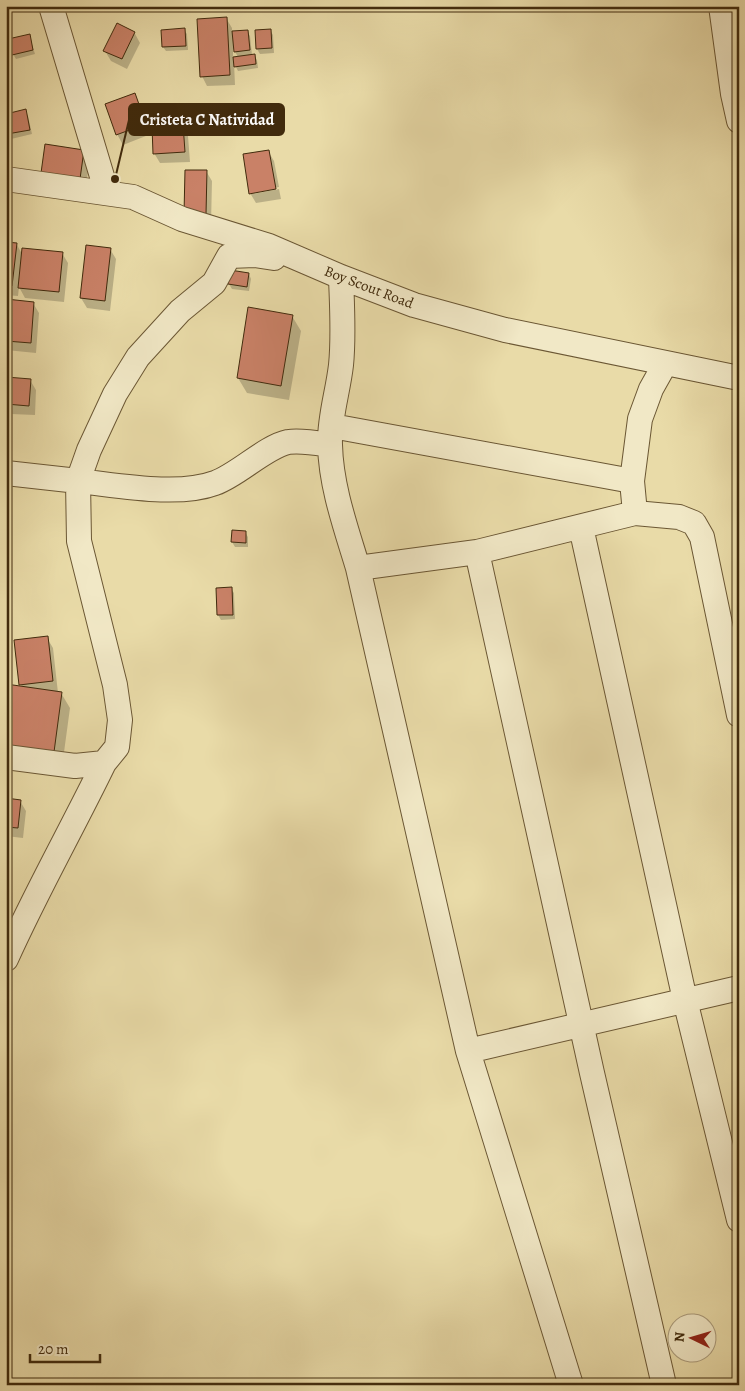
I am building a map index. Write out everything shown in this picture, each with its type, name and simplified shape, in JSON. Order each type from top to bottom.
[{"type":"street","points":[[51,6],[107,193]]},
{"type":"street","points":[[721,6],[733,94],[739,121]]},
{"type":"street","name":"Boy Scout Road","points":[[6,179],[133,197],[182,219],[269,246],[341,277],[414,304],[504,330],[739,378]]},
{"type":"street","points":[[6,959],[42,882],[72,829],[104,763],[117,747],[120,720],[115,685],[79,541],[78,481],[89,450],[115,394],[138,357],[180,311],[214,283],[229,256],[255,255],[314,266]]},
{"type":"street","points":[[341,277],[343,322],[340,366],[331,436],[337,497],[358,568],[468,1051],[571,1385]]},
{"type":"street","points":[[635,513],[632,481],[640,418],[651,389],[665,364]]},
{"type":"street","points":[[6,473],[133,487],[185,490],[215,483],[288,442],[306,442],[331,436],[632,481]]},
{"type":"street","points":[[358,568],[476,552],[635,513],[679,517],[694,523],[702,537],[739,715]]},
{"type":"street","points":[[581,527],[685,1000],[739,1220]]},
{"type":"street","points":[[476,552],[664,1385]]},
{"type":"street","points":[[6,757],[75,766],[104,763]]},
{"type":"street","points":[[468,1051],[739,988]]},
{"type":"building","points":[[227,17],[230,75],[200,77],[197,19]]},
{"type":"building","points":[[117,23],[135,32],[122,59],[103,51]]},
{"type":"building","points":[[185,28],[186,46],[162,47],[161,30]]},
{"type":"building","points":[[271,29],[272,48],[256,49],[255,30]]},
{"type":"building","points":[[248,30],[250,50],[234,52],[232,31]]},
{"type":"building","points":[[30,34],[33,50],[12,55],[8,39]]},
{"type":"building","points":[[255,54],[256,64],[234,67],[233,57]]},
{"type":"building","points":[[135,93],[146,124],[116,135],[105,104]]},
{"type":"building","points":[[26,109],[30,130],[7,134],[6,114]]},
{"type":"building","points":[[183,124],[185,152],[153,154],[152,126]]},
{"type":"building","points":[[45,144],[84,150],[80,179],[41,173]]},
{"type":"building","points":[[269,150],[276,189],[249,194],[243,154]]},
{"type":"building","points":[[185,170],[207,170],[206,214],[184,214]]},
{"type":"building","points":[[6,242],[17,243],[12,286],[6,286]]},
{"type":"building","points":[[86,245],[111,248],[105,301],[80,298]]},
{"type":"building","points":[[22,248],[63,252],[59,292],[18,288]]},
{"type":"building","points":[[230,270],[249,273],[247,287],[228,284]]},
{"type":"building","points":[[6,299],[34,302],[31,343],[6,341]]},
{"type":"building","points":[[248,307],[293,315],[281,386],[237,378]]},
{"type":"building","points":[[6,377],[31,379],[29,406],[6,404]]},
{"type":"building","points":[[232,530],[246,531],[246,543],[231,542]]},
{"type":"building","points":[[232,587],[233,615],[217,615],[216,588]]},
{"type":"building","points":[[48,636],[53,681],[19,685],[14,640]]},
{"type":"building","points":[[6,684],[62,692],[54,752],[6,745]]},
{"type":"building","points":[[6,798],[21,800],[18,828],[6,827]]},
{"type":"place","name":"Cristeta C Natividad","points":[[115,179]]}]
